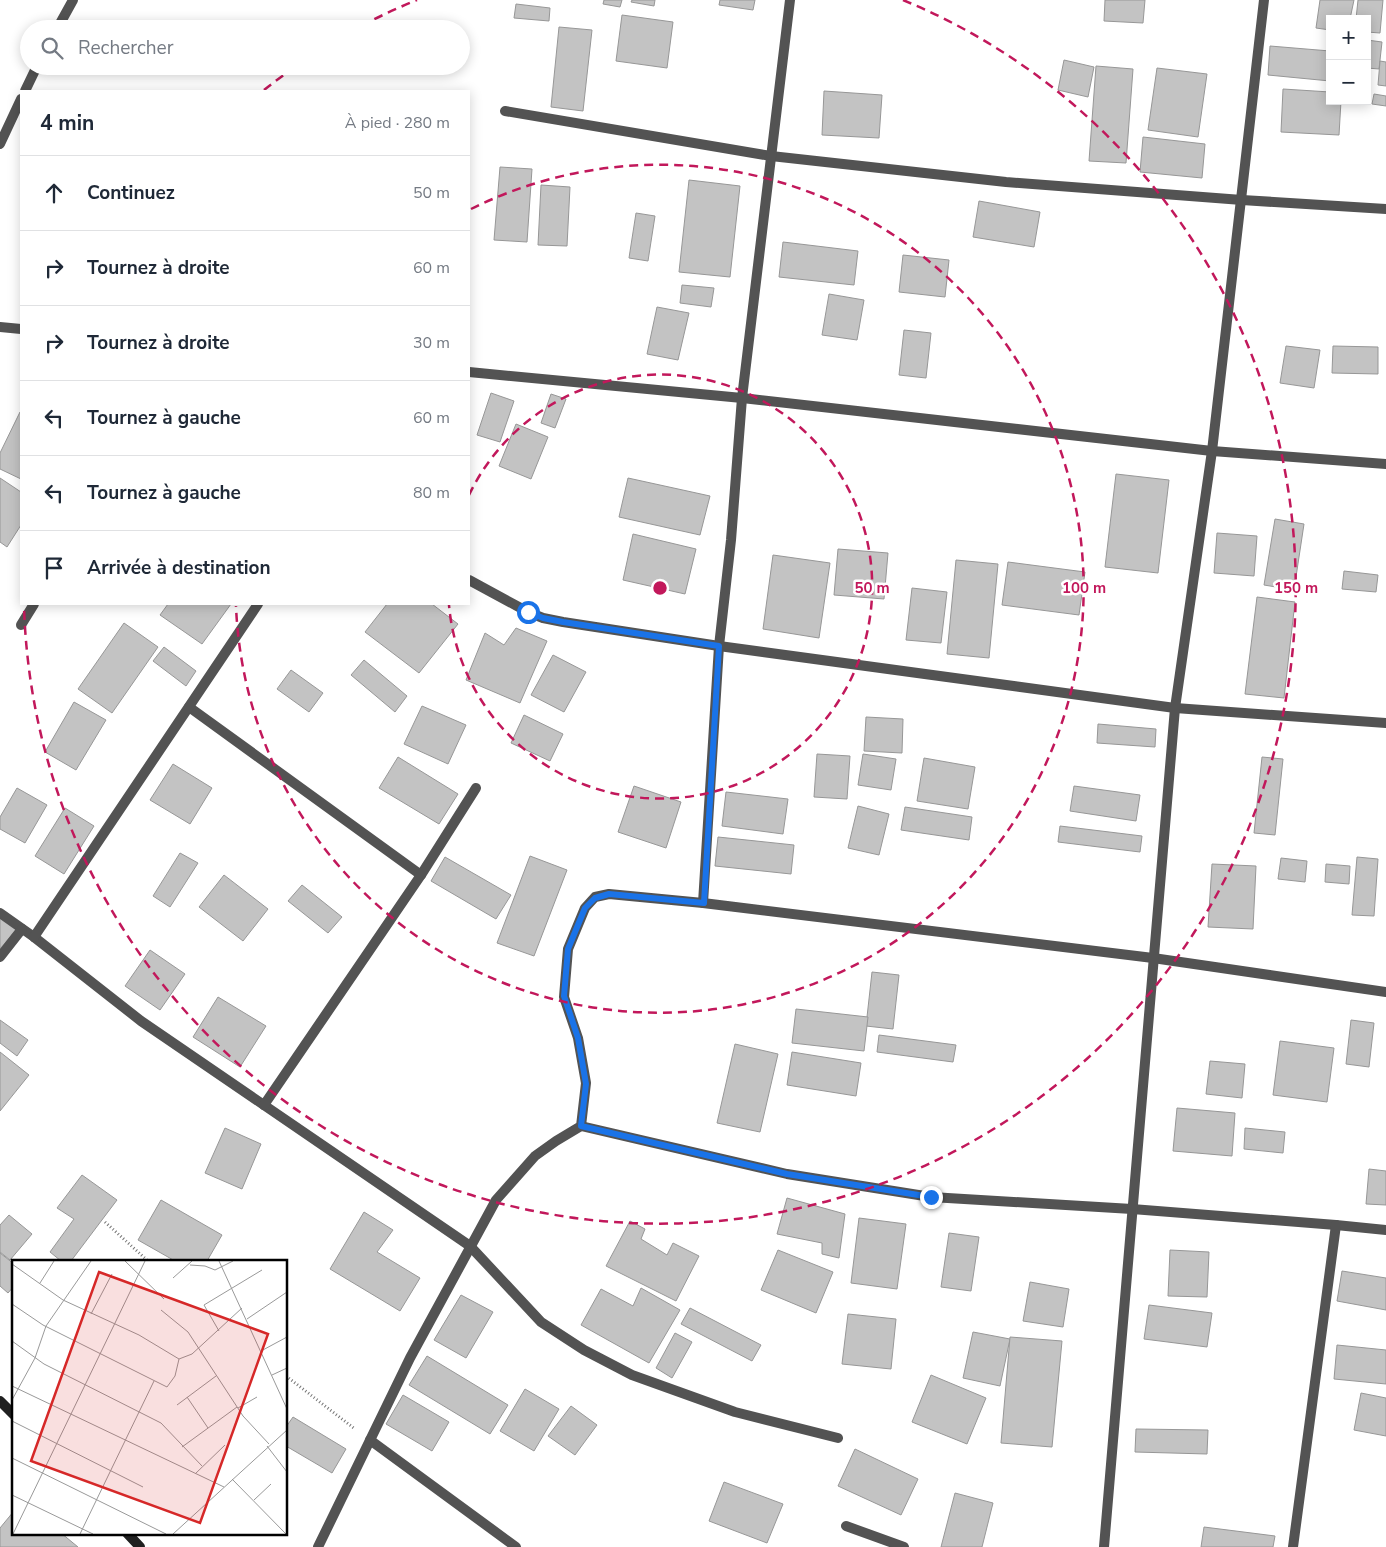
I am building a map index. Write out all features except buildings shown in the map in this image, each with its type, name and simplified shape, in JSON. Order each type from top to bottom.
[{"type":"street","points":[[62,20],[73,0]]},
{"type":"street","points":[[704,903],[719,646],[731,540],[742,398],[790,0]]},
{"type":"street","points":[[1104,1547],[1175,708],[1212,451],[1264,0]]},
{"type":"street","points":[[25,90],[33,75]]},
{"type":"street","points":[[0,144],[20,102]]},
{"type":"street","points":[[505,111],[771,156],[1006,182],[1386,209]]},
{"type":"street","points":[[0,327],[20,329]]},
{"type":"street","points":[[470,372],[742,398],[1212,451],[1386,464]]},
{"type":"street","points":[[470,581],[528,612],[543,618],[719,646],[1175,708],[1386,723]]},
{"type":"street","points":[[21,625],[33,605]]},
{"type":"street","points":[[34,937],[257,605]]},
{"type":"street","points":[[189,707],[421,875]]},
{"type":"street","points":[[264,1105],[421,875],[476,788]]},
{"type":"street","points":[[581,1126],[586,1084],[578,1038],[564,996],[568,949],[585,908],[595,898],[609,894],[704,903],[1153,958],[1386,992]]},
{"type":"street","points":[[0,913],[34,937],[141,1021],[470,1246],[541,1322],[584,1350],[632,1375],[735,1412],[838,1438]]},
{"type":"street","points":[[0,957],[22,929]]},
{"type":"street","points":[[318,1547],[410,1358],[496,1200],[535,1156],[581,1126],[787,1174],[931,1197],[1132,1209],[1386,1230]]},
{"type":"street","points":[[1293,1547],[1336,1225]]},
{"type":"street","points":[[370,1440],[516,1547]]},
{"type":"street","points":[[846,1526],[904,1547]]},
{"type":"street","points":[[128,1534],[140,1547]]},
{"type":"path","points":[[105,1222],[147,1260]]},
{"type":"path","points":[[288,1378],[370,1440]]},
{"type":"route","points":[[528,612],[543,618],[563,622],[719,646],[704,903],[609,894],[595,898],[585,908],[568,949],[564,996],[578,1038],[586,1084],[581,1126],[787,1174],[931,1197]]}]
